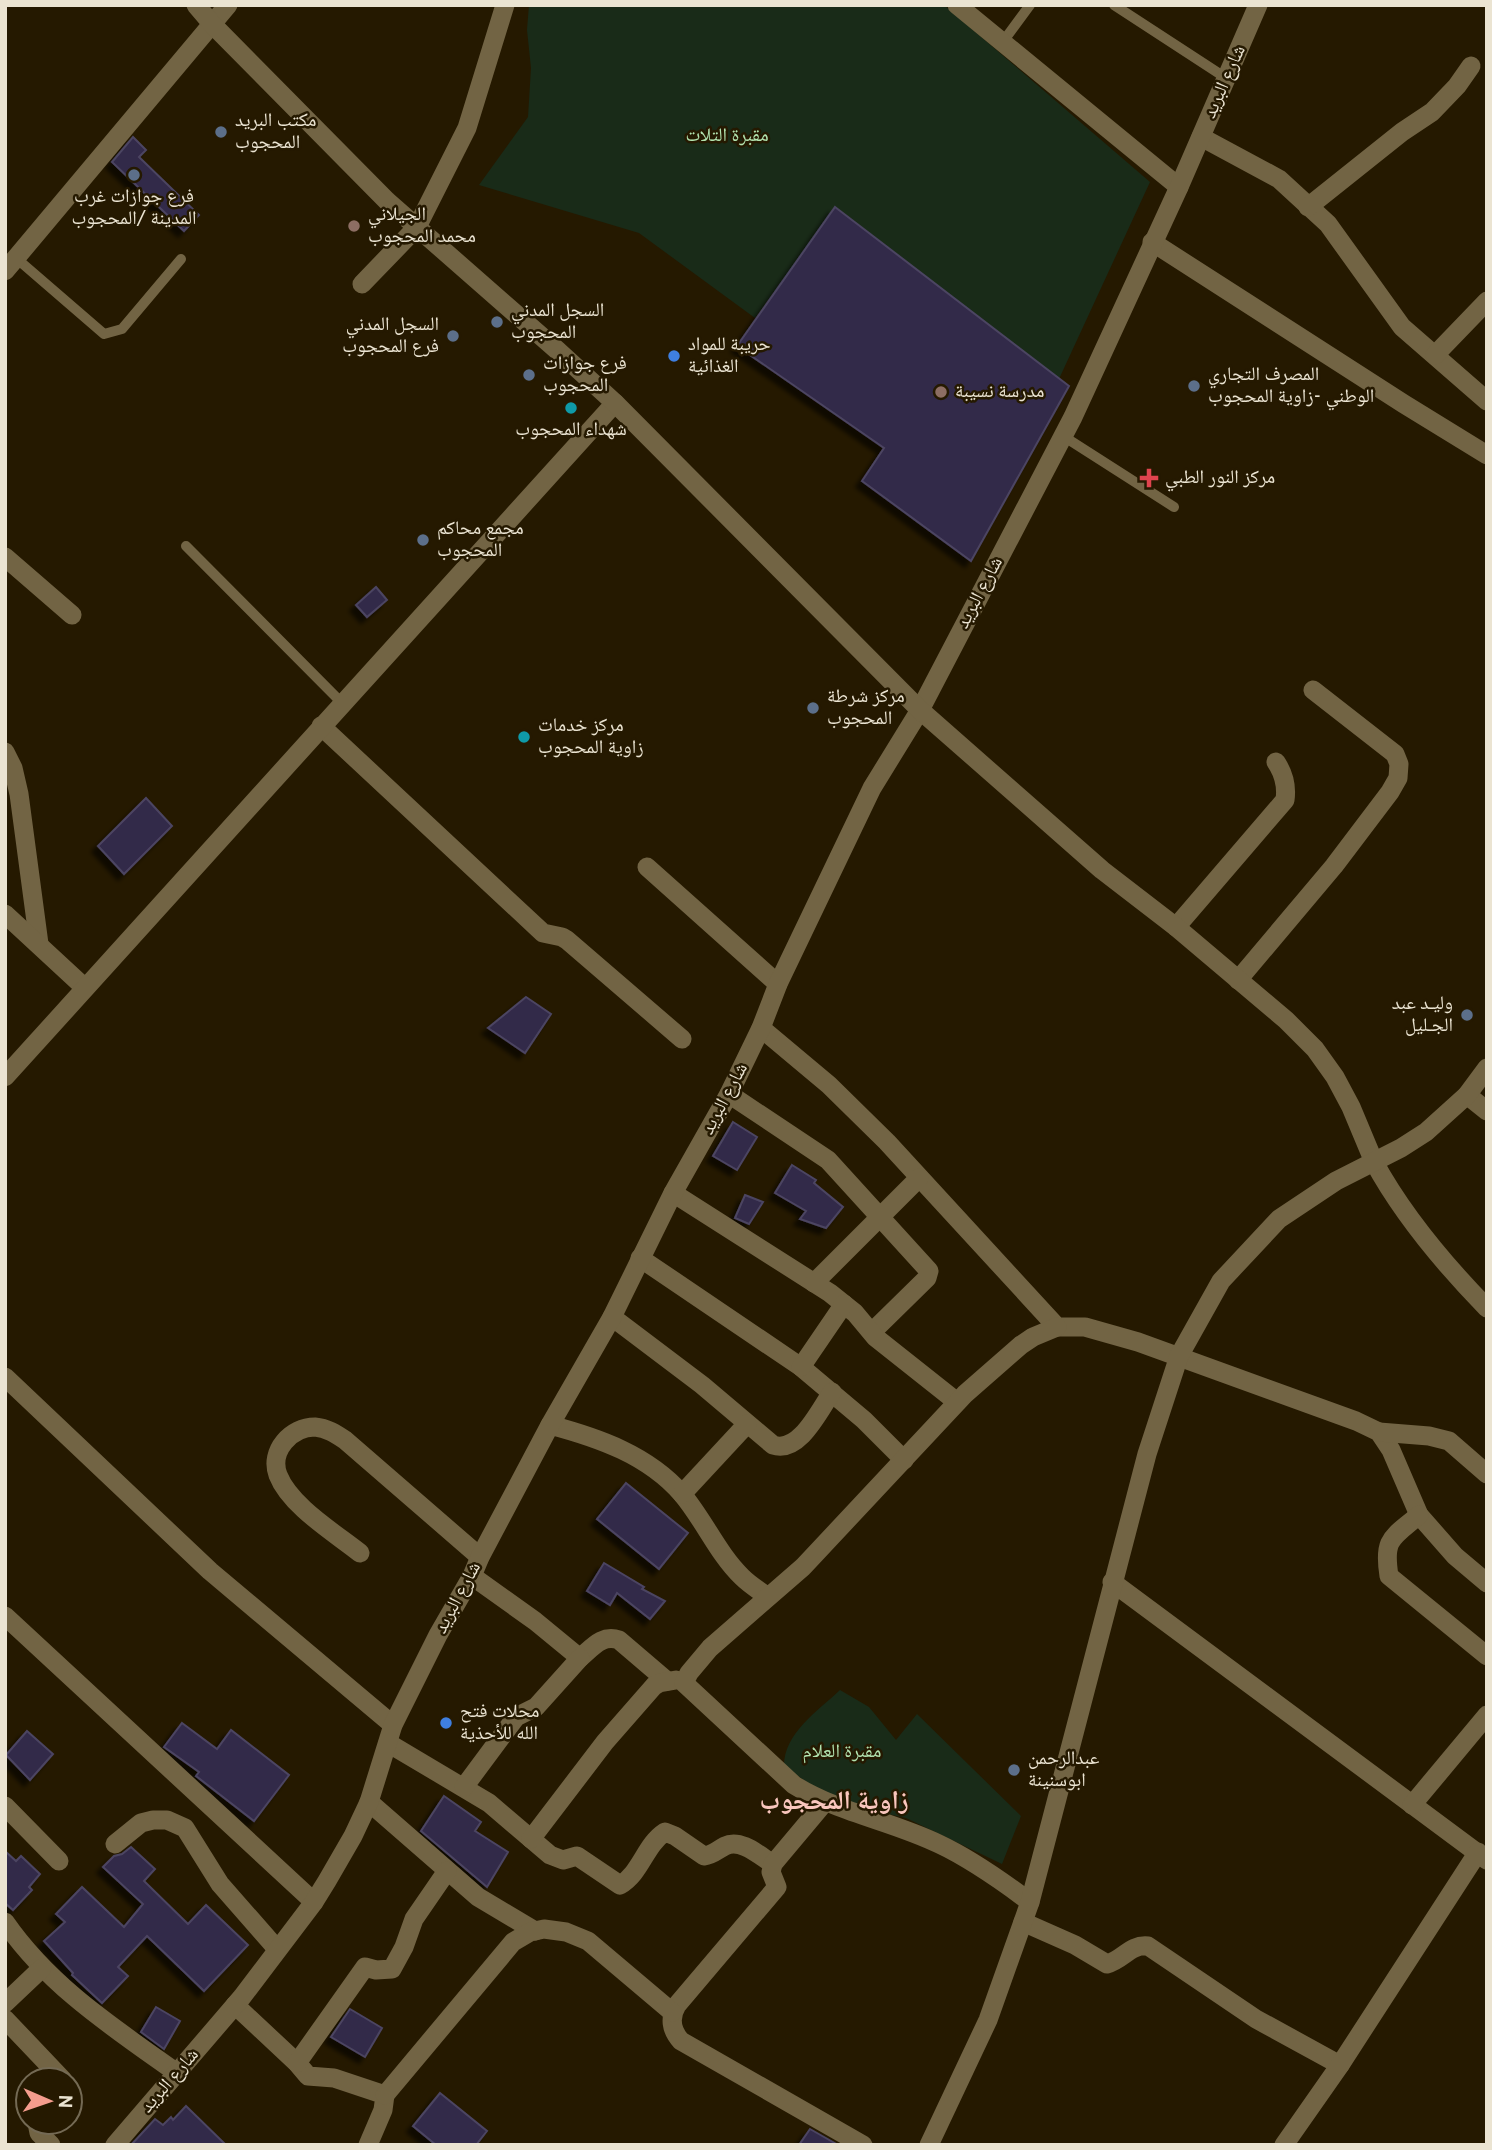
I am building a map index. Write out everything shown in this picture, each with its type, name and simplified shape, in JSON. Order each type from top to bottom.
[{"type":"street","points":[[196,5],[387,201],[615,403],[920,709],[1102,870],[1176,927],[1286,1020],[1315,1049],[1335,1077],[1351,1107],[1374,1162],[1392,1196],[1426,1241],[1487,1308]]},
{"type":"street","points":[[11,265],[228,5]]},
{"type":"street","points":[[957,5],[1179,187]]},
{"type":"street","name":"شارع البريد","points":[[119,2143],[234,2006],[314,1902],[353,1836],[369,1802],[391,1734],[438,1635],[472,1576],[550,1425],[612,1317],[673,1193],[729,1094],[761,1028],[778,984],[872,788],[920,709],[1063,436],[1179,187],[1258,5]]},
{"type":"street","points":[[362,284],[417,227],[467,128],[502,6]]},
{"type":"street","points":[[1308,207],[1402,132],[1432,112],[1457,86],[1471,66]]},
{"type":"street","points":[[1200,137],[1279,179],[1328,224],[1402,327],[1487,401]]},
{"type":"street","points":[[1152,242],[1487,455]]},
{"type":"street","points":[[1435,355],[1487,302]]},
{"type":"street","points":[[5,1077],[615,403]]},
{"type":"street","points":[[5,557],[72,615]]},
{"type":"street","points":[[1238,980],[1334,866],[1398,778],[1399,764],[1395,754],[1313,690]]},
{"type":"street","points":[[321,726],[543,933],[567,940],[682,1039]]},
{"type":"street","points":[[5,752],[13,768],[19,794],[39,944]]},
{"type":"street","points":[[1176,927],[1281,808],[1285,800],[1286,784],[1276,762]]},
{"type":"street","points":[[647,867],[778,984]]},
{"type":"street","points":[[5,914],[84,987]]},
{"type":"street","points":[[761,1028],[829,1085],[887,1142],[1057,1327]]},
{"type":"street","points":[[929,2145],[988,2020],[1030,1902],[1147,1454],[1180,1356],[1221,1281],[1279,1219],[1336,1181],[1426,1132],[1467,1095],[1487,1068]]},
{"type":"street","points":[[729,1094],[828,1160],[926,1266],[929,1274],[872,1332]]},
{"type":"street","points":[[1467,1095],[1487,1111]]},
{"type":"street","points":[[814,1283],[919,1178]]},
{"type":"street","points":[[673,1193],[844,1304],[909,1365],[957,1402]]},
{"type":"street","points":[[640,1258],[801,1367],[864,1419],[904,1460]]},
{"type":"street","points":[[801,1367],[844,1304]]},
{"type":"street","points":[[612,1317],[635,1332],[773,1446],[779,1448],[797,1441],[832,1392]]},
{"type":"street","points":[[531,1839],[605,1742],[654,1686],[676,1680],[803,1567],[957,1402],[1021,1345],[1057,1327],[1076,1326],[1099,1330],[1180,1356],[1356,1421],[1378,1432],[1429,1436],[1449,1441],[1487,1474]]},
{"type":"street","points":[[5,1405],[12,1383],[210,1571],[391,1734],[489,1803],[556,1859],[577,1856],[620,1885],[629,1878],[655,1841],[665,1832],[704,1856],[726,1846],[743,1845],[773,1864]]},
{"type":"street","points":[[682,1494],[747,1424]]},
{"type":"street","points":[[550,1425],[585,1434],[640,1458],[682,1494],[733,1567],[768,1597]]},
{"type":"street","points":[[360,1553],[299,1504],[278,1475],[275,1461],[278,1448],[296,1433],[315,1427],[332,1432],[345,1440],[480,1557]]},
{"type":"street","points":[[1378,1432],[1391,1450],[1419,1515],[1455,1556],[1487,1583]]},
{"type":"street","points":[[1419,1515],[1390,1541],[1385,1555],[1389,1576],[1487,1656]]},
{"type":"street","points":[[472,1576],[535,1621],[580,1658]]},
{"type":"street","points":[[1112,1582],[1482,1856],[1284,2145]]},
{"type":"street","points":[[5,1616],[314,1902]]},
{"type":"street","points":[[464,1787],[516,1717],[536,1707],[580,1658],[603,1639],[610,1637],[619,1640],[684,1683],[794,1784],[825,1802],[939,1844],[1001,1880],[1030,1902]]},
{"type":"street","points":[[1412,1805],[1487,1715]]},
{"type":"street","points":[[369,1802],[478,1897],[535,1931]]},
{"type":"street","points":[[825,1802],[773,1864],[771,1872],[776,1886],[672,2012],[673,2026],[681,2041],[863,2145]]},
{"type":"street","points":[[5,1806],[59,1861]]},
{"type":"street","points":[[116,1844],[141,1823],[153,1820],[167,1820],[185,1828],[220,1884],[277,1949]]},
{"type":"street","points":[[297,2063],[365,1967],[376,1970],[392,1969],[402,1953],[414,1919],[447,1871]]},
{"type":"street","points":[[1023,1922],[1075,1945],[1107,1964],[1136,1946],[1148,1946],[1256,2019],[1340,2065]]},
{"type":"street","points":[[5,1923],[41,1968],[82,2006],[177,2073]]},
{"type":"street","points":[[368,2145],[383,2110],[385,2095],[518,1937],[544,1929],[566,1932],[589,1941],[672,2012]]},
{"type":"street","points":[[5,2003],[41,1968]]},
{"type":"street","points":[[234,2006],[308,2076],[334,2078],[385,2095]]},
{"type":"street","points":[[5,2018],[50,2066]]},
{"type":"lane","points":[[1002,43],[1030,5]]},
{"type":"lane","points":[[1114,5],[1226,78]]},
{"type":"lane","points":[[11,265],[104,334],[122,329],[181,259]]},
{"type":"lane","points":[[1063,436],[1174,507]]},
{"type":"lane","points":[[186,546],[342,703]]},
{"type":"green space","name":"مقبرة التلات","points":[[529,5],[944,5],[1150,182],[1059,379],[836,207],[755,318],[639,233],[479,185],[528,117],[531,68],[527,30]]},
{"type":"green space","name":"مقبرة العلام","points":[[840,1690],[869,1707],[896,1740],[917,1714],[1021,1816],[1002,1864],[906,1818],[834,1802],[784,1766],[790,1743],[796,1733]]},
{"type":"building","points":[[133,137],[146,150],[139,157],[199,215],[184,231],[112,162]]},
{"type":"building","name":"مدرسة نسيبة","points":[[835,207],[1069,386],[971,561],[862,481],[884,448],[737,346]]},
{"type":"building","points":[[376,587],[387,600],[367,617],[356,605]]},
{"type":"building","points":[[146,798],[172,826],[124,874],[98,846]]},
{"type":"building","points":[[526,997],[551,1014],[525,1053],[488,1028]]},
{"type":"building","points":[[733,1122],[757,1137],[737,1170],[713,1156]]},
{"type":"building","points":[[792,1165],[816,1180],[814,1183],[843,1207],[826,1228],[800,1219],[806,1211],[775,1193]]},
{"type":"building","points":[[745,1195],[763,1202],[749,1224],[735,1218]]},
{"type":"building","points":[[626,1483],[688,1533],[659,1569],[597,1519]]},
{"type":"building","points":[[604,1563],[665,1601],[650,1619],[617,1593],[610,1605],[587,1591]]},
{"type":"building","points":[[182,1723],[217,1749],[231,1730],[289,1775],[254,1821],[196,1776],[199,1772],[164,1747]]},
{"type":"building","points":[[27,1731],[53,1754],[30,1780],[6,1755]]},
{"type":"building","points":[[444,1796],[481,1822],[475,1831],[508,1852],[487,1887],[421,1831]]},
{"type":"building","points":[[131,1847],[155,1869],[144,1881],[188,1924],[206,1905],[248,1945],[204,1991],[147,1936],[118,1967],[128,1976],[102,2003],[72,1975],[44,1941],[65,1922],[56,1914],[82,1887],[124,1927],[143,1904],[103,1867],[114,1856]]},
{"type":"building","points":[[5,1851],[16,1861],[21,1856],[40,1874],[29,1887],[32,1890],[13,1910],[5,1903]]},
{"type":"building","points":[[156,2007],[180,2021],[164,2049],[141,2032]]},
{"type":"building","points":[[350,2009],[382,2028],[365,2057],[331,2037]]},
{"type":"building","points":[[440,2093],[487,2131],[476,2145],[436,2145],[413,2126]]},
{"type":"building","points":[[186,2106],[226,2145],[131,2145],[155,2119],[163,2125],[171,2117],[173,2120]]},
{"type":"building","points":[[810,2129],[838,2145],[799,2145]]},
{"type":"place","name":"مكتب البريد المحجوب","points":[[221,132]]},
{"type":"place","name":"فرع جوازات غرب المدينة /المحجوب","points":[[134,175]]},
{"type":"place","name":"الجيلاني محمد المحجوب","points":[[354,226]]},
{"type":"place","name":"السجل المدني المحجوب","points":[[497,322]]},
{"type":"place","name":"السجل المدني فرع المحجوب","points":[[453,336]]},
{"type":"place","name":"حريبة للمواد الغذائية","points":[[674,356]]},
{"type":"place","name":"فرع جوازات المحجوب","points":[[529,375]]},
{"type":"place","name":"المصرف التجاري الوطني -زاوية المحجوب","points":[[1194,386]]},
{"type":"place","name":"مدرسة نسيبة","points":[[941,392]]},
{"type":"place","name":"شهداء المحجوب","points":[[571,408]]},
{"type":"place","name":"مركز النور الطبي","points":[[1149,478]]},
{"type":"place","name":"مجمع محاكم المحجوب","points":[[423,540]]},
{"type":"place","name":"مركز شرطة المحجوب","points":[[813,708]]},
{"type":"place","name":"مركز خدمات زاوية المحجوب","points":[[524,737]]},
{"type":"place","name":"وليـد عبد الجـليل","points":[[1467,1015]]},
{"type":"place","name":"محلات فتح الله للأحذية","points":[[446,1723]]},
{"type":"place","name":"عبدالرحمن ابوسنينة","points":[[1014,1770]]},
{"type":"district","name":"زاوية المحجوب","points":[[834,1802]]}]
